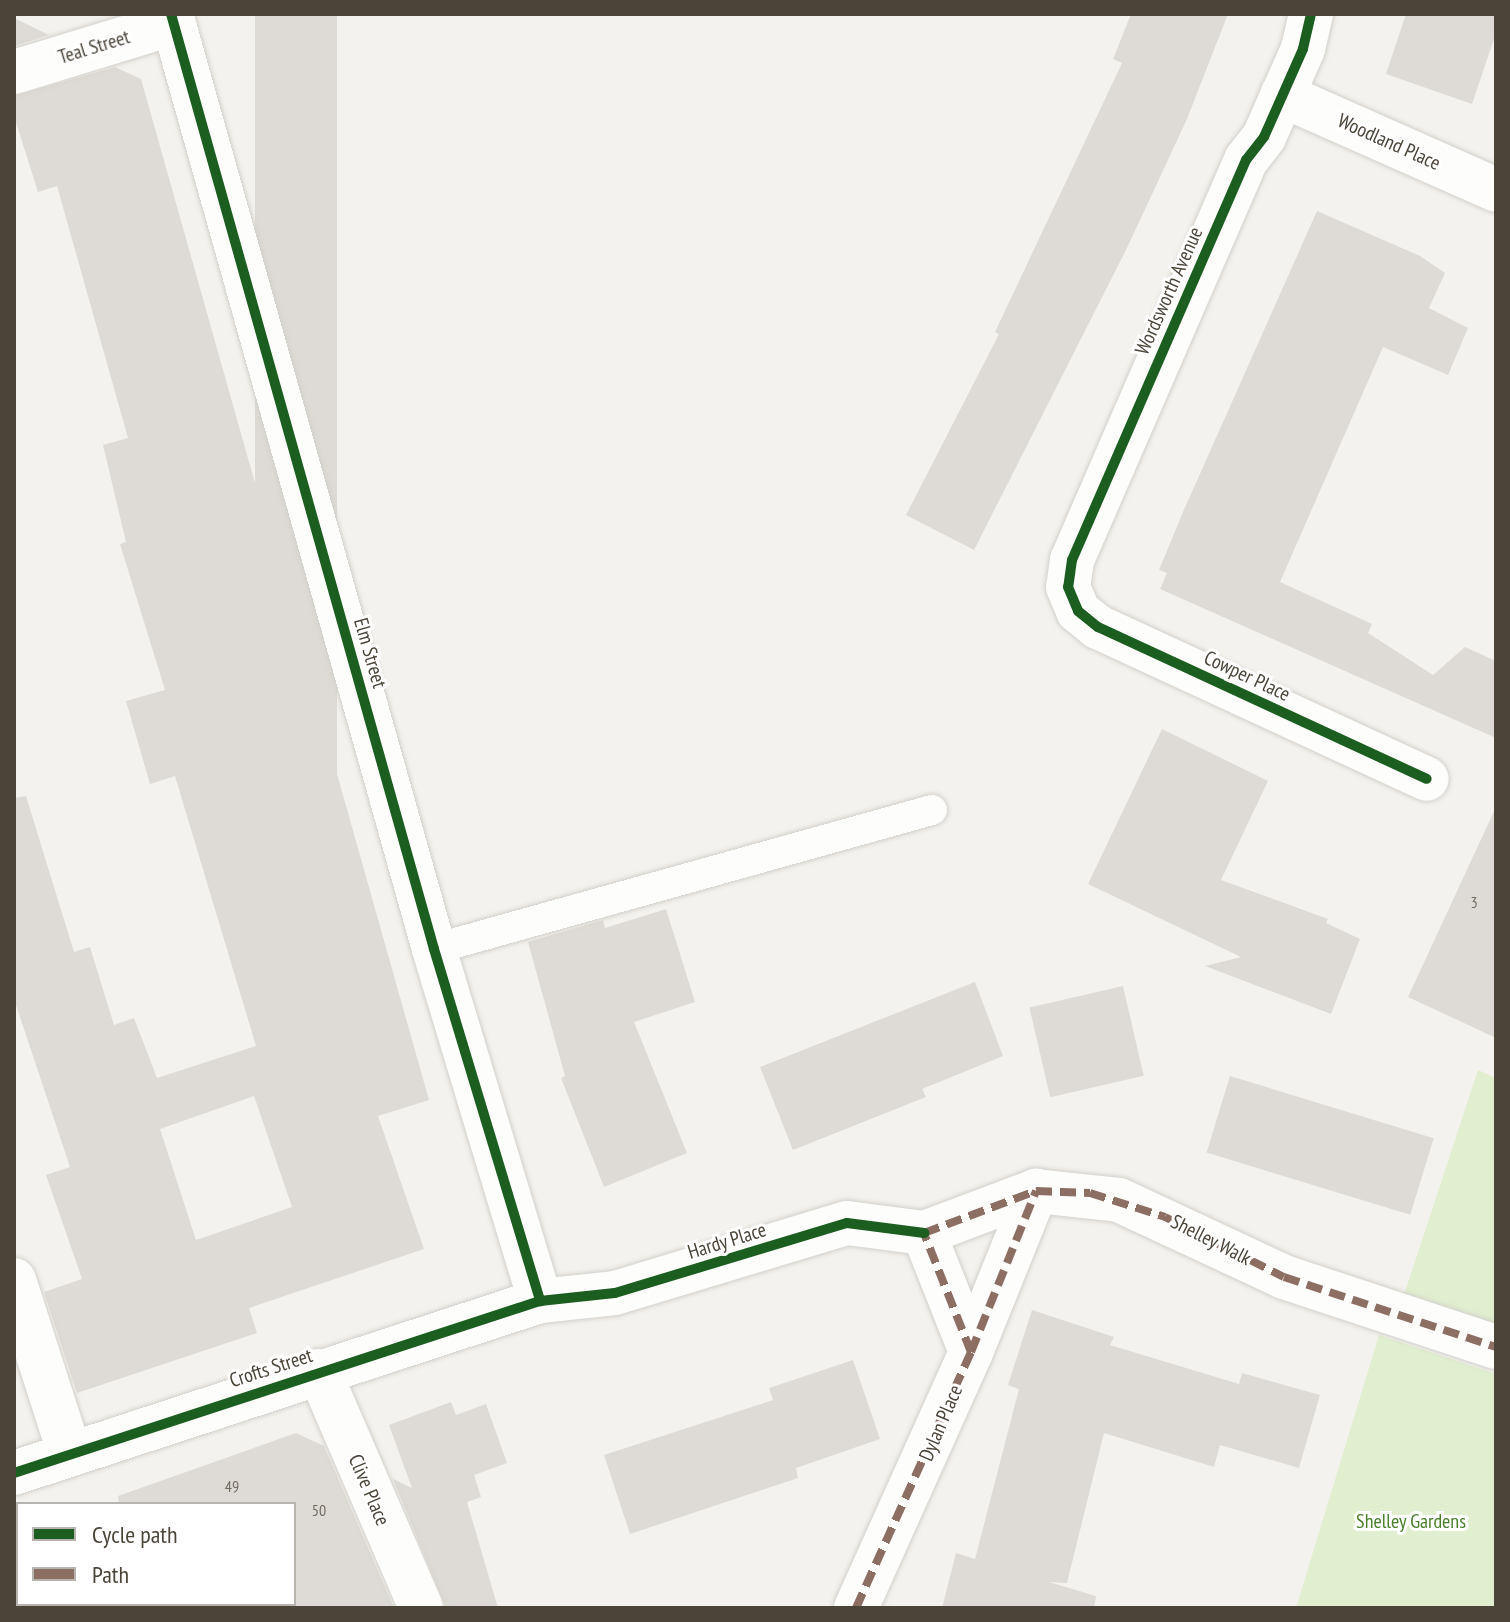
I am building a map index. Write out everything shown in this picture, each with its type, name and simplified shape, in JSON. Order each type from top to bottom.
[{"type":"street","name":"Wordsworth Avenue","points":[[1068,587],[1072,560],[1215,231],[1282,95],[1311,14]]},
{"type":"street","name":"Teal Street","points":[[14,72],[173,19]]},
{"type":"street","name":"Elm Street","points":[[173,19],[434,949],[540,1301]]},
{"type":"street","name":"Woodland Place","points":[[1282,95],[1496,190]]},
{"type":"street","name":"Cowper Place","points":[[1068,587],[1078,611],[1098,627],[1427,779]]},
{"type":"street","name":"Shelley Walk","points":[[924,1233],[1036,1191],[1119,1200],[1284,1277],[1496,1347]]},
{"type":"street","name":"Dylan Place","points":[[856,1608],[971,1352],[1036,1191]]},
{"type":"street","name":"Hardy Place","points":[[540,1301],[615,1293],[847,1223],[924,1233]]},
{"type":"street","points":[[924,1233],[971,1352]]},
{"type":"street","points":[[14,1280],[70,1454]]},
{"type":"street","name":"Crofts Street","points":[[14,1473],[540,1301]]},
{"type":"street","name":"Clive Place","points":[[319,1371],[421,1608]]},
{"type":"lane","points":[[434,949],[932,810]]},
{"type":"green space","points":[[1478,1070],[1496,1078],[1496,1327],[1403,1298]]},
{"type":"green space","name":"Shelley Gardens","points":[[1379,1335],[1496,1374],[1496,1608],[1296,1608]]},
{"type":"building","points":[[255,14],[337,14],[337,945],[255,945]]},
{"type":"building","points":[[1131,14],[1228,14],[1187,119],[1126,250],[974,550],[906,515],[999,334],[995,332],[1122,63],[1113,59]]},
{"type":"building","points":[[1406,14],[1496,14],[1496,33],[1472,104],[1386,74]]},
{"type":"building","points":[[14,18],[49,35],[14,46]]},
{"type":"building","points":[[115,67],[141,79],[429,1100],[378,1116],[424,1249],[249,1308],[257,1333],[77,1393],[44,1292],[82,1279],[46,1175],[70,1167],[14,999],[14,798],[26,796],[74,952],[90,947],[114,1025],[134,1018],[157,1078],[256,1046],[175,776],[150,784],[126,701],[165,690],[120,544],[126,542],[103,445],[128,438],[57,186],[38,192],[14,116],[14,96]],"holes":[[[254,1096],[292,1207],[196,1240],[160,1129]]]},
{"type":"building","points":[[1317,211],[1420,256],[1445,273],[1429,308],[1468,328],[1448,375],[1383,347],[1280,582],[1372,624],[1368,633],[1433,675],[1465,647],[1496,661],[1496,738],[1160,589],[1167,573],[1159,570],[1183,512]]},
{"type":"building","points":[[1162,729],[1268,781],[1221,880],[1328,919],[1326,923],[1360,939],[1331,1014],[1205,966],[1241,957],[1088,884]]},
{"type":"building","points":[[1496,807],[1496,1038],[1408,997]]},
{"type":"building","points":[[666,909],[695,1002],[634,1022],[687,1153],[604,1187],[561,1078],[565,1076],[528,942],[603,920],[605,928]]},
{"type":"building","points":[[975,982],[1003,1056],[922,1089],[926,1097],[793,1150],[760,1067]]},
{"type":"building","points":[[1123,986],[1144,1076],[1050,1097],[1029,1008]]},
{"type":"building","points":[[1230,1076],[1434,1138],[1410,1215],[1207,1153]]},
{"type":"building","points":[[1032,1310],[1114,1337],[1110,1345],[1239,1384],[1242,1373],[1320,1395],[1299,1468],[1220,1445],[1214,1467],[1104,1433],[1067,1583],[1049,1582],[1096,1596],[1094,1608],[942,1608],[956,1553],[975,1559],[1019,1389],[1008,1385]]},
{"type":"building","points":[[853,1360],[880,1439],[796,1468],[798,1478],[630,1534],[604,1455],[773,1400],[769,1388]]},
{"type":"building","points":[[451,1402],[456,1415],[486,1404],[507,1463],[474,1475],[481,1497],[467,1502],[498,1608],[446,1608],[393,1479],[412,1488],[389,1425]]},
{"type":"building","points":[[296,1433],[324,1446],[394,1608],[294,1608],[296,1502],[119,1502],[118,1496]]},
{"type":"marked path","points":[[971,1352],[1036,1191]]},
{"type":"marked path","points":[[856,1608],[971,1352],[924,1233],[1036,1191],[1090,1193],[1165,1217],[1284,1277],[1496,1347]]},
{"type":"cycle path","points":[[171,14],[434,949],[540,1301]]},
{"type":"cycle path","points":[[1311,14],[1303,49],[1264,137],[1246,160],[1072,560],[1068,587],[1078,611],[1098,627],[1427,779]]},
{"type":"cycle path","points":[[14,1473],[540,1301],[615,1293],[847,1223],[924,1233]]}]
